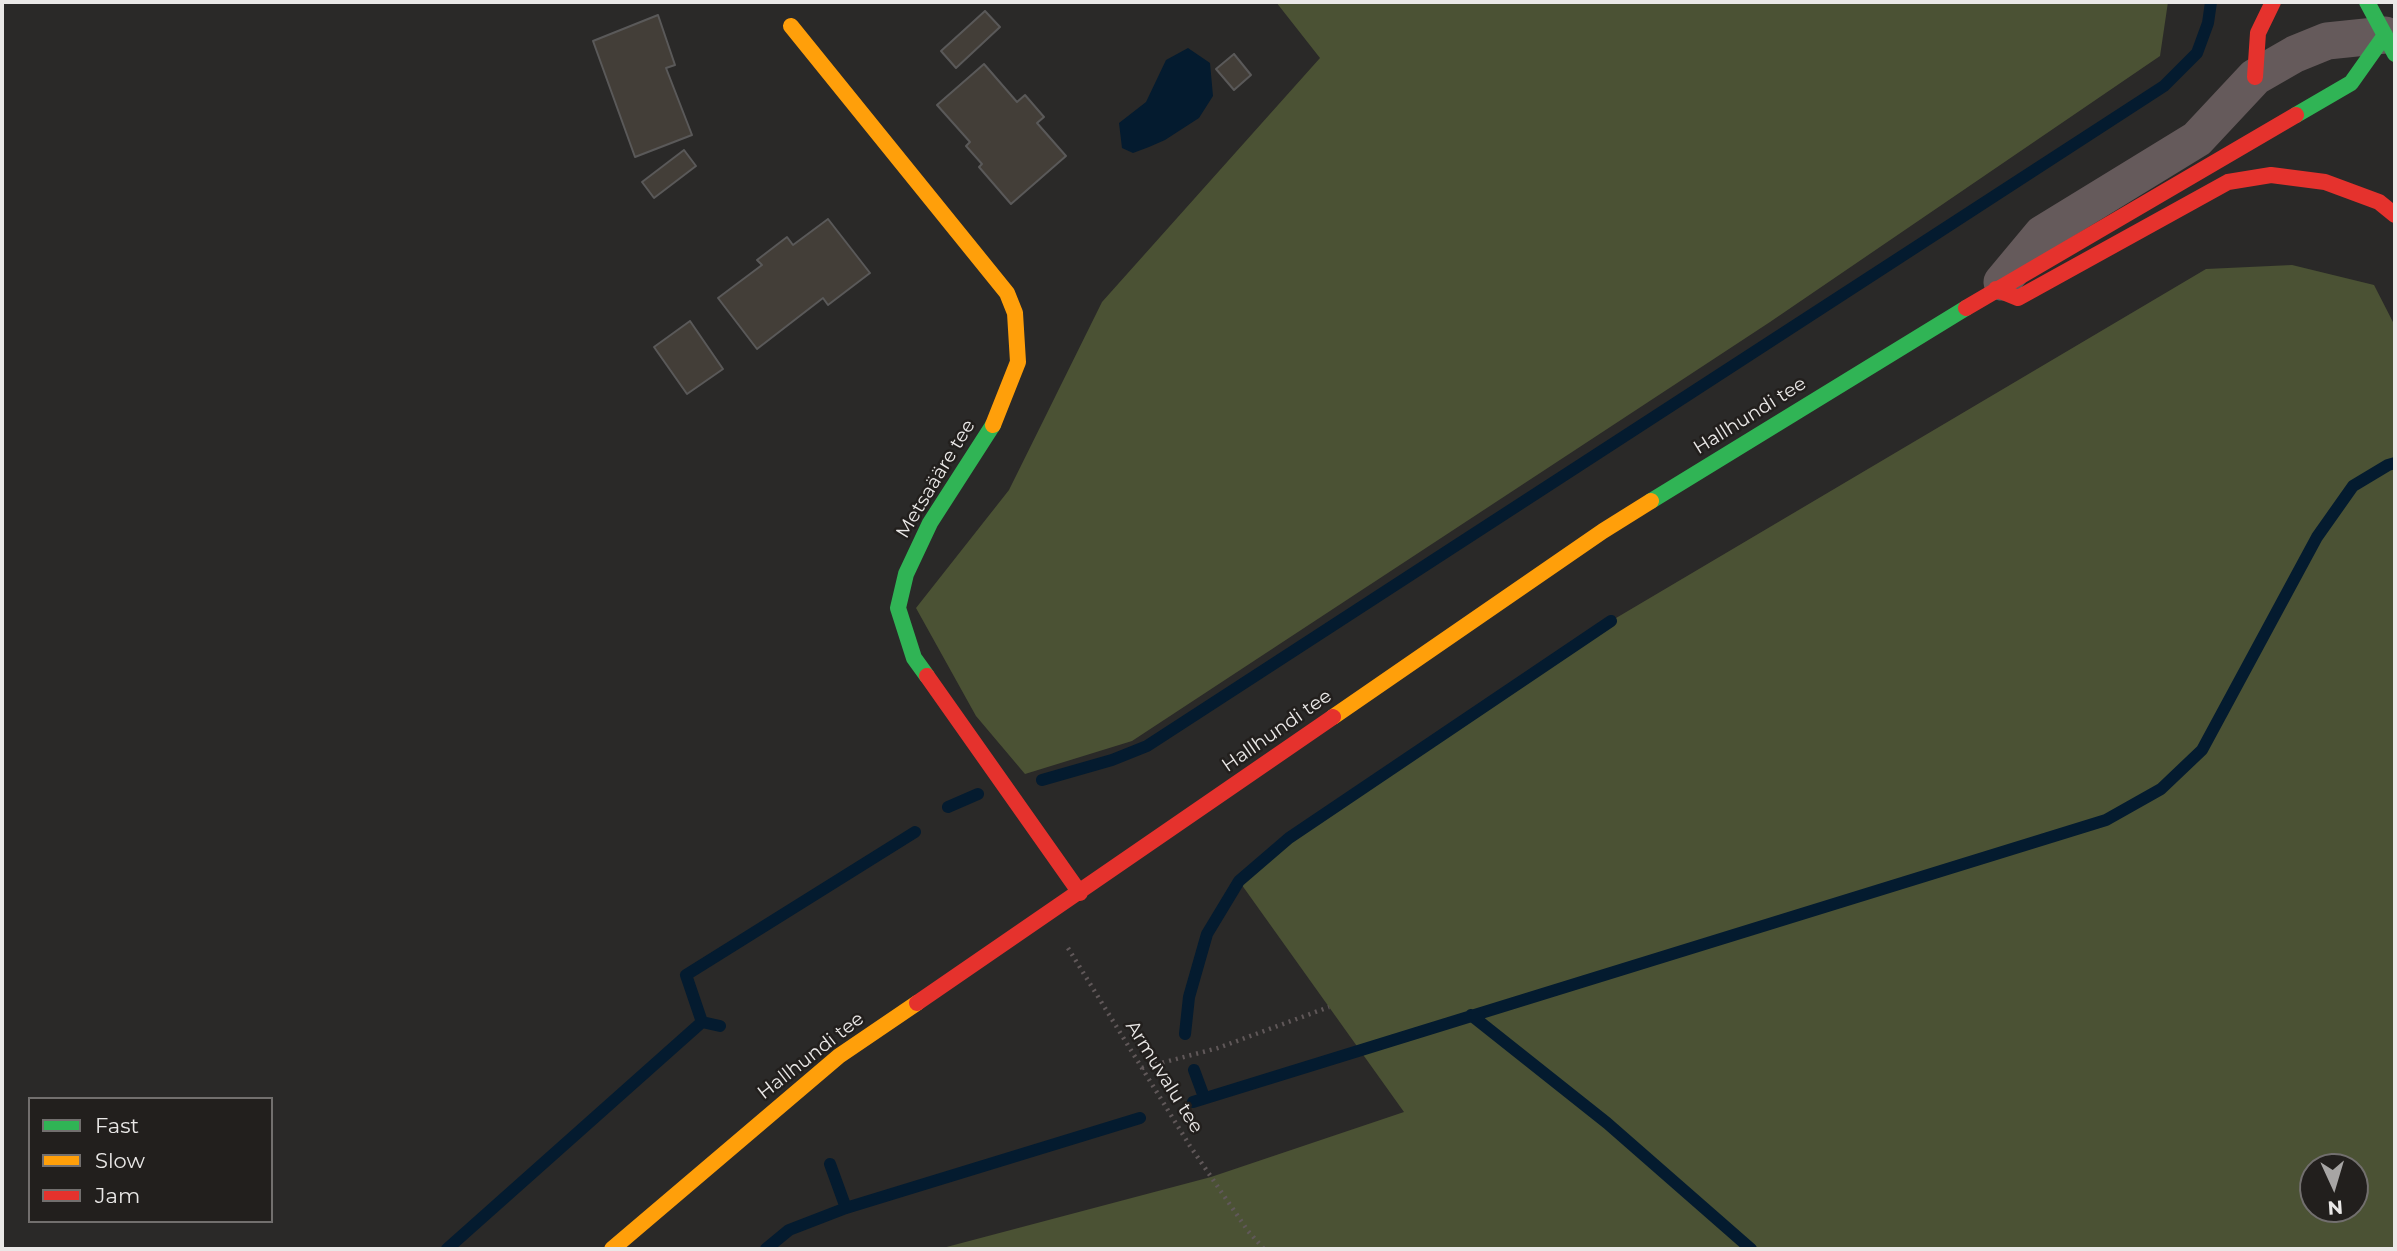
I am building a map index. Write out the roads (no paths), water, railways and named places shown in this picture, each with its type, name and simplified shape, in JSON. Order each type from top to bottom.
[{"type":"main road","points":[[2255,77],[2258,33],[2273,2]]},
{"type":"main road","points":[[2367,2],[2390,45]]},
{"type":"main road","name":"Metsaääre tee","points":[[791,26],[1007,293],[1015,313],[1018,362],[991,430],[930,523],[906,575],[898,608],[914,658],[1080,893]]},
{"type":"main road","name":"Hallhundi tee","points":[[612,1249],[839,1056],[1080,893],[1603,531],[1996,289],[2351,83],[2390,45]]},
{"type":"main road","points":[[1996,289],[2018,298],[2228,182],[2271,176],[2325,182],[2379,202],[2395,215]]},
{"type":"street","points":[[1996,289],[2042,234],[2197,139],[2255,77],[2295,54],[2327,41],[2390,45]]},
{"type":"water","points":[[1188,48],[1210,63],[1213,96],[1199,118],[1149,147],[1133,153],[1122,148],[1119,123],[1146,102],[1166,60]]},
{"type":"waterway","points":[[1042,780],[1112,760],[1147,746],[2164,86],[2197,53],[2208,23],[2211,2]]},
{"type":"waterway","points":[[1193,1102],[2106,820],[2161,789],[2202,750],[2317,537],[2353,486],[2395,463]]},
{"type":"waterway","points":[[1185,1034],[1189,997],[1207,934],[1239,881],[1289,838],[1611,621]]},
{"type":"waterway","points":[[948,807],[978,794]]},
{"type":"waterway","points":[[702,1022],[686,975],[915,832]]},
{"type":"waterway","points":[[1471,1015],[1607,1123],[1751,1249]]},
{"type":"waterway","points":[[447,1249],[702,1022],[720,1026]]},
{"type":"waterway","points":[[1194,1070],[1204,1097]]},
{"type":"waterway","points":[[766,1249],[789,1230],[846,1208],[1140,1118]]},
{"type":"waterway","points":[[830,1164],[846,1208]]}]
